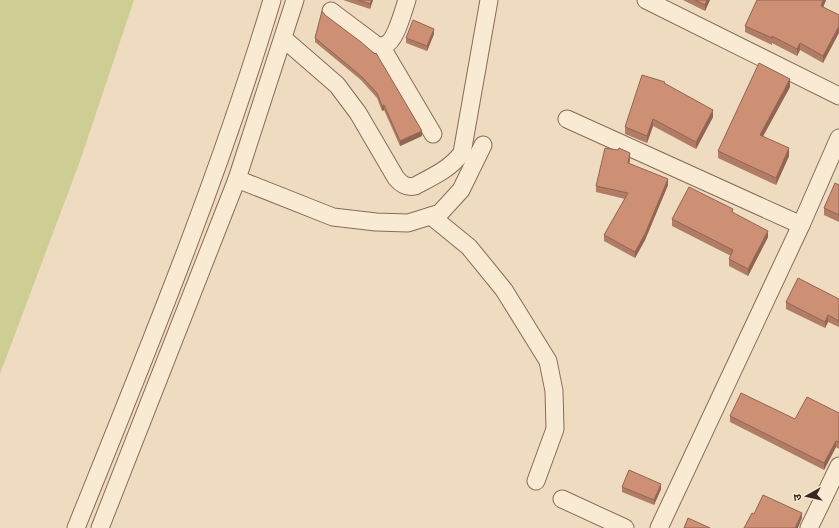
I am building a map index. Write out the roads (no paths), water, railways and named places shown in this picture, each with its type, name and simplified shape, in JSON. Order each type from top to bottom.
[{"type":"street","points":[[100,528],[237,179],[284,39],[295,0]]},
{"type":"street","points":[[331,11],[375,44],[381,46],[385,45],[393,38],[407,0]]},
{"type":"street","points":[[284,39],[337,84],[358,113],[396,178],[404,186],[410,187],[415,186],[444,171],[454,163],[462,153],[489,0]]},
{"type":"street","points":[[646,0],[839,96]]},
{"type":"street","points":[[76,528],[172,289],[210,187],[232,125],[270,4],[290,16]]},
{"type":"street","points":[[381,46],[433,134]]},
{"type":"street","points":[[567,119],[802,225]]},
{"type":"street","points":[[659,528],[802,225],[839,138]]},
{"type":"street","points":[[237,179],[333,217],[376,222],[408,223],[440,213],[461,190],[482,145]]},
{"type":"street","points":[[431,216],[469,247],[504,290],[548,361],[554,391],[555,429],[536,481]]},
{"type":"street","points":[[809,528],[839,466]]},
{"type":"street","points":[[562,499],[625,528]]}]
